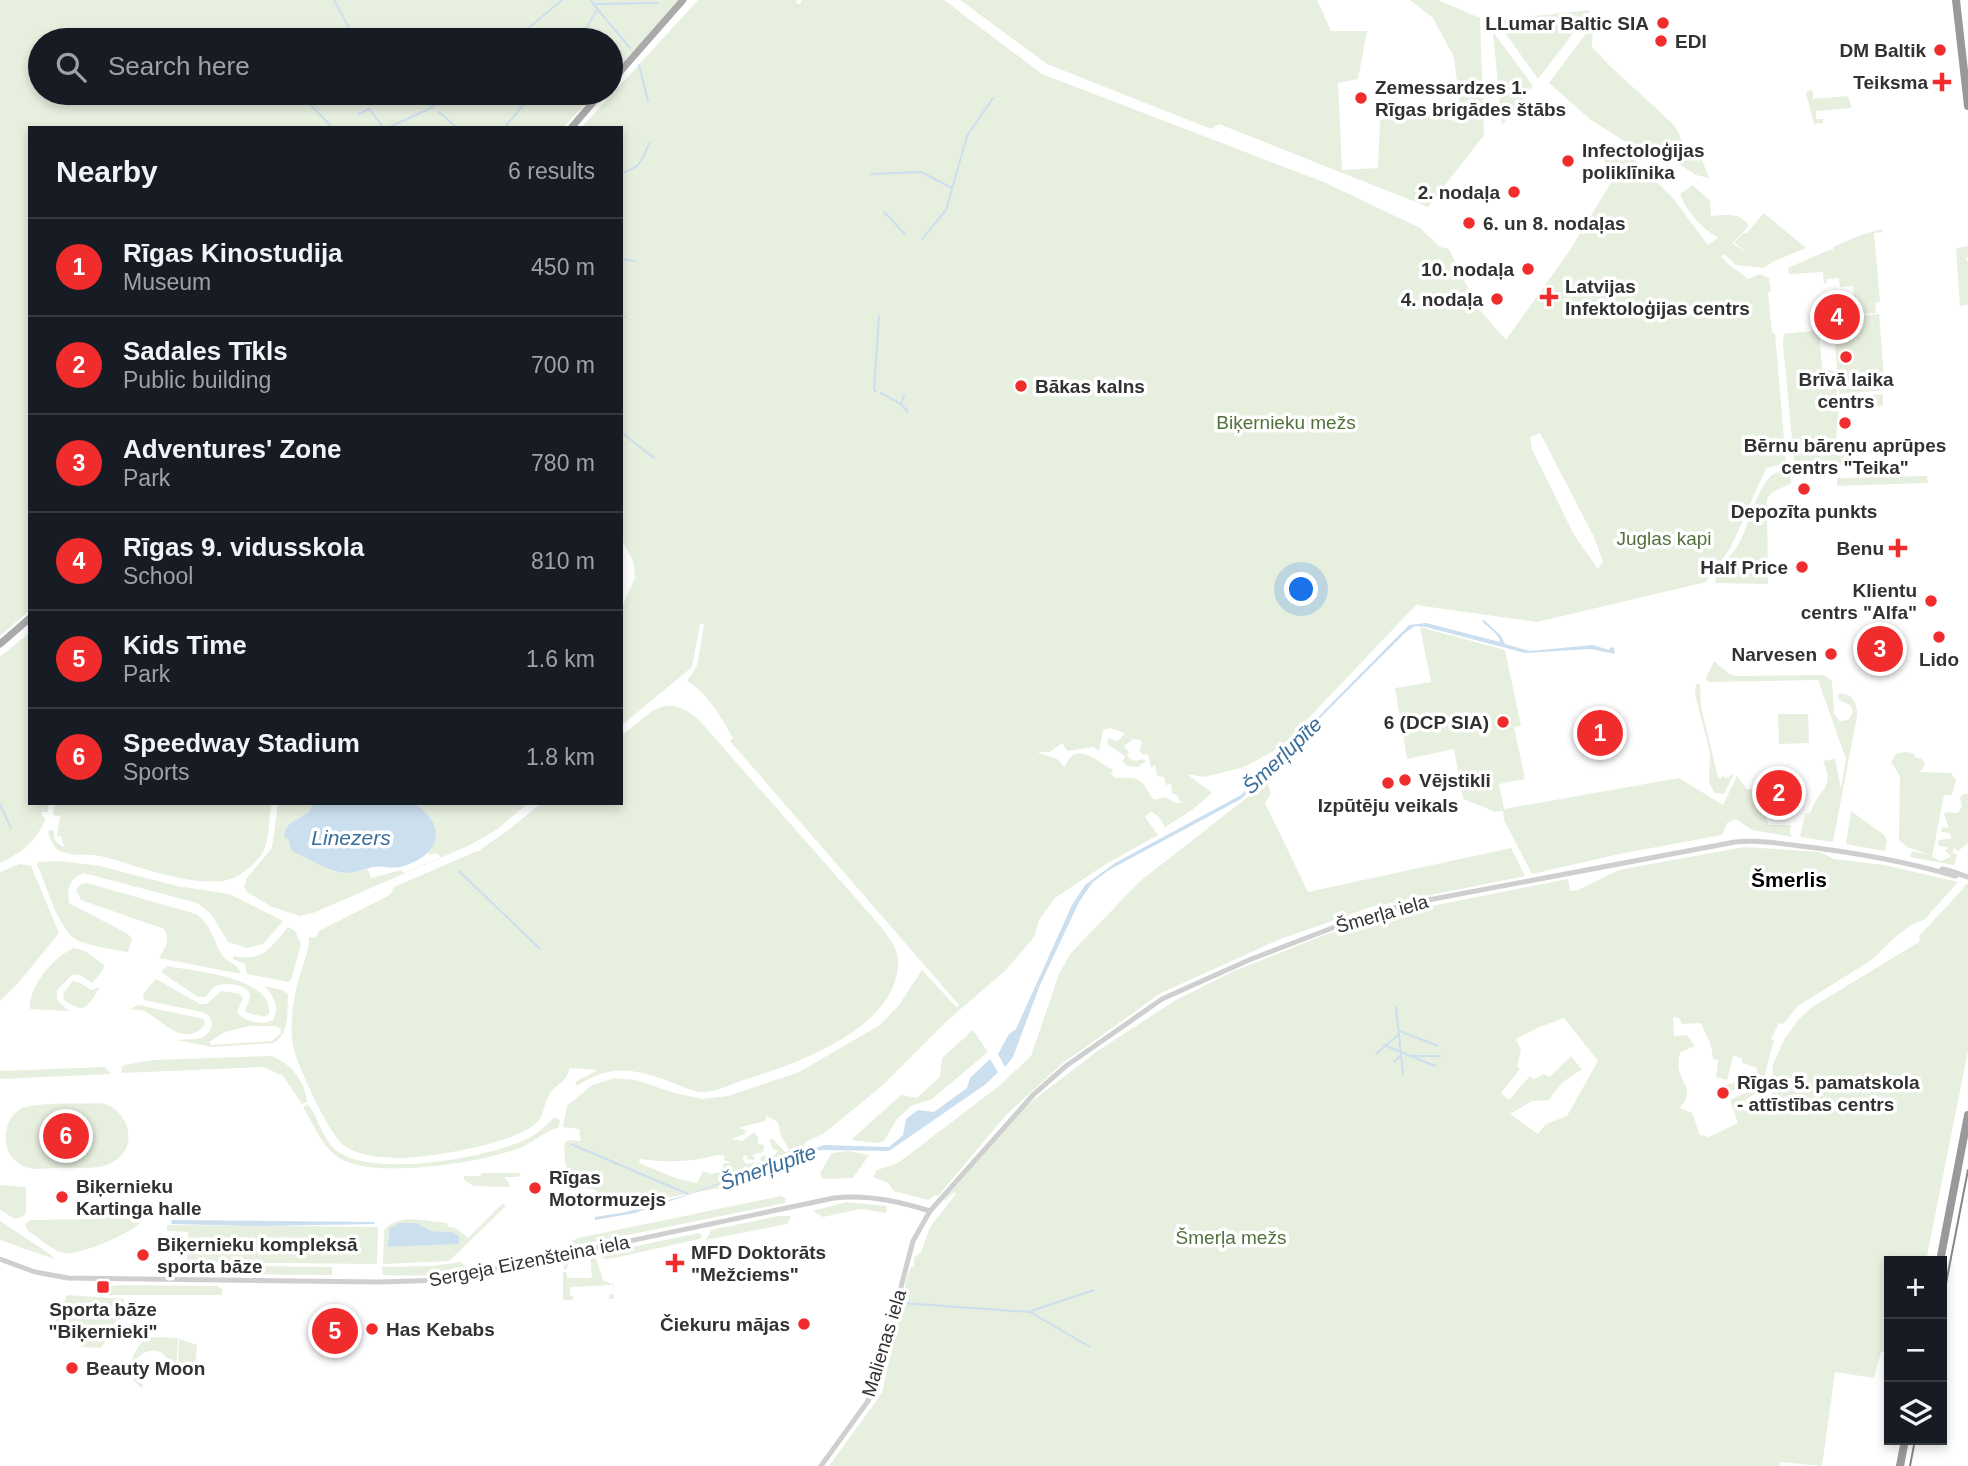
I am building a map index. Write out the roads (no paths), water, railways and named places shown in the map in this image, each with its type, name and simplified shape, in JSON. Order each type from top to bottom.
[{"type":"highway","points":[[1956,0],[1968,106]]},
{"type":"highway","points":[[1941,1256],[1968,1115]]},
{"type":"highway","points":[[1900,1466],[1904,1445]]},
{"type":"main road","points":[[623,68],[683,0]]},
{"type":"main road","points":[[573,126],[591,105]]},
{"type":"main road","points":[[0,644],[28,620]]},
{"type":"street","name":"Šmerļa iela","points":[[930,1211],[1020,1107],[1060,1071],[1098,1043],[1162,999],[1249,960],[1340,925],[1407,904],[1745,841],[1817,848],[1956,871],[1968,877]]},
{"type":"street","name":"Sergeja Eizenšteina iela","points":[[0,1259],[35,1272],[68,1278],[428,1281],[651,1238],[834,1198],[867,1197],[930,1211]]},
{"type":"street","name":"Malienas iela","points":[[821,1466],[868,1401],[877,1379],[913,1241],[930,1211]]},
{"type":"water","name":"Šmerļupīte","points":[[1482,621],[1501,636],[1505,644],[1530,651],[1593,645],[1609,650],[1614,648],[1615,654],[1591,649],[1525,653],[1415,626],[1241,799],[1109,870],[1093,882],[1079,902],[1040,985],[1013,1057],[1005,1067],[998,1054],[1009,1034],[1016,1029],[1072,905],[1085,885],[1115,863],[1241,795],[1409,625],[1426,623],[1500,642],[1496,634]]},
{"type":"water","name":"Linezers","points":[[313,805],[416,805],[432,822],[436,831],[435,840],[424,856],[400,867],[376,867],[347,873],[332,870],[292,851],[288,839],[284,837],[289,825],[307,813]]},
{"type":"water","name":"Šmerļupīte","points":[[990,1059],[998,1072],[986,1084],[889,1151],[820,1150],[635,1213],[595,1220],[595,1217],[626,1212],[686,1195],[824,1145],[889,1147],[903,1135],[906,1119],[918,1110],[934,1112],[967,1088],[970,1078]]},
{"type":"water","points":[[171,1220],[375,1224],[260,1226],[172,1224]]},
{"type":"water","points":[[399,1223],[417,1223],[431,1231],[452,1232],[459,1236],[459,1244],[388,1247],[389,1229]]},
{"type":"waterway","points":[[334,0],[349,28]]},
{"type":"waterway","points":[[528,28],[562,0]]},
{"type":"waterway","points":[[590,0],[613,28]]},
{"type":"waterway","points":[[594,4],[658,3]]},
{"type":"waterway","points":[[586,28],[597,10]]},
{"type":"waterway","points":[[623,40],[630,48]]},
{"type":"waterway","points":[[639,65],[648,101]]},
{"type":"waterway","points":[[922,239],[946,210],[967,136],[993,98]]},
{"type":"waterway","points":[[311,105],[331,126]]},
{"type":"waterway","points":[[391,126],[435,105]]},
{"type":"waterway","points":[[506,126],[523,105]]},
{"type":"waterway","points":[[359,114],[369,109],[382,126]]},
{"type":"waterway","points":[[439,112],[455,126]]},
{"type":"waterway","points":[[623,172],[637,166],[650,142]]},
{"type":"waterway","points":[[871,174],[921,172],[952,188]]},
{"type":"waterway","points":[[884,212],[905,234]]},
{"type":"waterway","points":[[623,259],[636,261]]},
{"type":"waterway","points":[[876,391],[879,316]]},
{"type":"waterway","points":[[881,393],[901,404],[908,412]]},
{"type":"waterway","points":[[901,404],[904,395]]},
{"type":"waterway","points":[[623,434],[654,458]]},
{"type":"waterway","name":"Šmerļupīte","points":[[1253,789],[1254,796]]},
{"type":"waterway","points":[[0,804],[11,828]]},
{"type":"waterway","points":[[459,871],[540,949]]},
{"type":"waterway","points":[[1396,1007],[1403,1074]]},
{"type":"waterway","points":[[1400,1031],[1438,1046]]},
{"type":"waterway","points":[[1376,1054],[1398,1035]]},
{"type":"waterway","points":[[1384,1045],[1435,1066]]},
{"type":"waterway","points":[[1394,1062],[1401,1055]]},
{"type":"waterway","points":[[1413,1056],[1440,1056]]},
{"type":"waterway","points":[[571,1144],[688,1194]]},
{"type":"waterway","points":[[1031,1311],[1094,1290]]},
{"type":"waterway","points":[[902,1303],[1030,1312],[1090,1347]]},
{"type":"tram line","points":[[1947,1278],[1968,1170]]},
{"type":"tram line","points":[[1910,1466],[1914,1445]]},
{"type":"place","name":"LLumar Baltic SIA","points":[[1663,23]]},
{"type":"place","name":"EDI","points":[[1661,41]]},
{"type":"place","name":"DM Baltik","points":[[1940,50]]},
{"type":"place","name":"Teiksma","points":[[1942,82]]},
{"type":"place","name":"Zemessardzes 1. Rīgas brigādes štābs","points":[[1361,98]]},
{"type":"place","name":"Infectoloģijas poliklīnika","points":[[1568,161]]},
{"type":"place","name":"2. nodaļa","points":[[1514,192]]},
{"type":"place","name":"6. un 8. nodaļas","points":[[1469,223]]},
{"type":"place","name":"10. nodaļa","points":[[1528,269]]},
{"type":"place","name":"Latvijas Infektoloģijas centrs","points":[[1549,297]]},
{"type":"place","name":"4. nodaļa","points":[[1497,299]]},
{"type":"place","name":"Rīgas 9. vidusskola","points":[[1837,317]]},
{"type":"place","name":"Brīvā laika centrs","points":[[1846,357]]},
{"type":"place","name":"Bākas kalns","points":[[1021,386]]},
{"type":"place","name":"Bērnu bāreņu aprūpes centrs \"Teika\"","points":[[1845,423]]},
{"type":"place","name":"Depozīta punkts","points":[[1804,489]]},
{"type":"place","name":"Benu","points":[[1898,548]]},
{"type":"place","name":"Half Price","points":[[1802,567]]},
{"type":"place","name":"Klientu centrs \"Alfa\"","points":[[1931,601]]},
{"type":"place","name":"Lido","points":[[1939,637]]},
{"type":"place","name":"Adventures' Zone","points":[[1880,649]]},
{"type":"place","name":"Narvesen","points":[[1831,654]]},
{"type":"place","name":"6 (DCP SIA)","points":[[1503,722]]},
{"type":"place","name":"Rīgas Kinostudija","points":[[1600,733]]},
{"type":"place","name":"Vējstikli","points":[[1405,780]]},
{"type":"place","name":"Izpūtēju veikals","points":[[1388,783]]},
{"type":"place","name":"Sadales Tīkls","points":[[1779,793]]},
{"type":"place","name":"Rīgas 5. pamatskola - attīstības centrs","points":[[1723,1093]]},
{"type":"place","name":"Speedway Stadium","points":[[66,1136]]},
{"type":"place","name":"Rīgas Motormuzejs","points":[[535,1188]]},
{"type":"place","name":"Biķernieku Kartinga halle","points":[[62,1197]]},
{"type":"place","name":"Biķernieku kompleksā sporta bāze","points":[[143,1255]]},
{"type":"place","name":"MFD Doktorāts \"Mežciems\"","points":[[675,1263]]},
{"type":"place","name":"Sporta bāze \"Biķernieki\"","points":[[103,1287]]},
{"type":"place","name":"Čiekuru mājas","points":[[804,1324]]},
{"type":"place","name":"Has Kebabs","points":[[372,1329]]},
{"type":"place","name":"Kids Time","points":[[335,1331]]},
{"type":"place","name":"Beauty Moon","points":[[72,1368]]},
{"type":"district","name":"Šmerlis","points":[[1789,879]]},
{"type":"park label","name":"Biķernieku mežs","points":[[1286,422]]},
{"type":"park label","name":"Juglas kapi","points":[[1664,538]]},
{"type":"park label","name":"Šmerļa mežs","points":[[1231,1237]]}]
